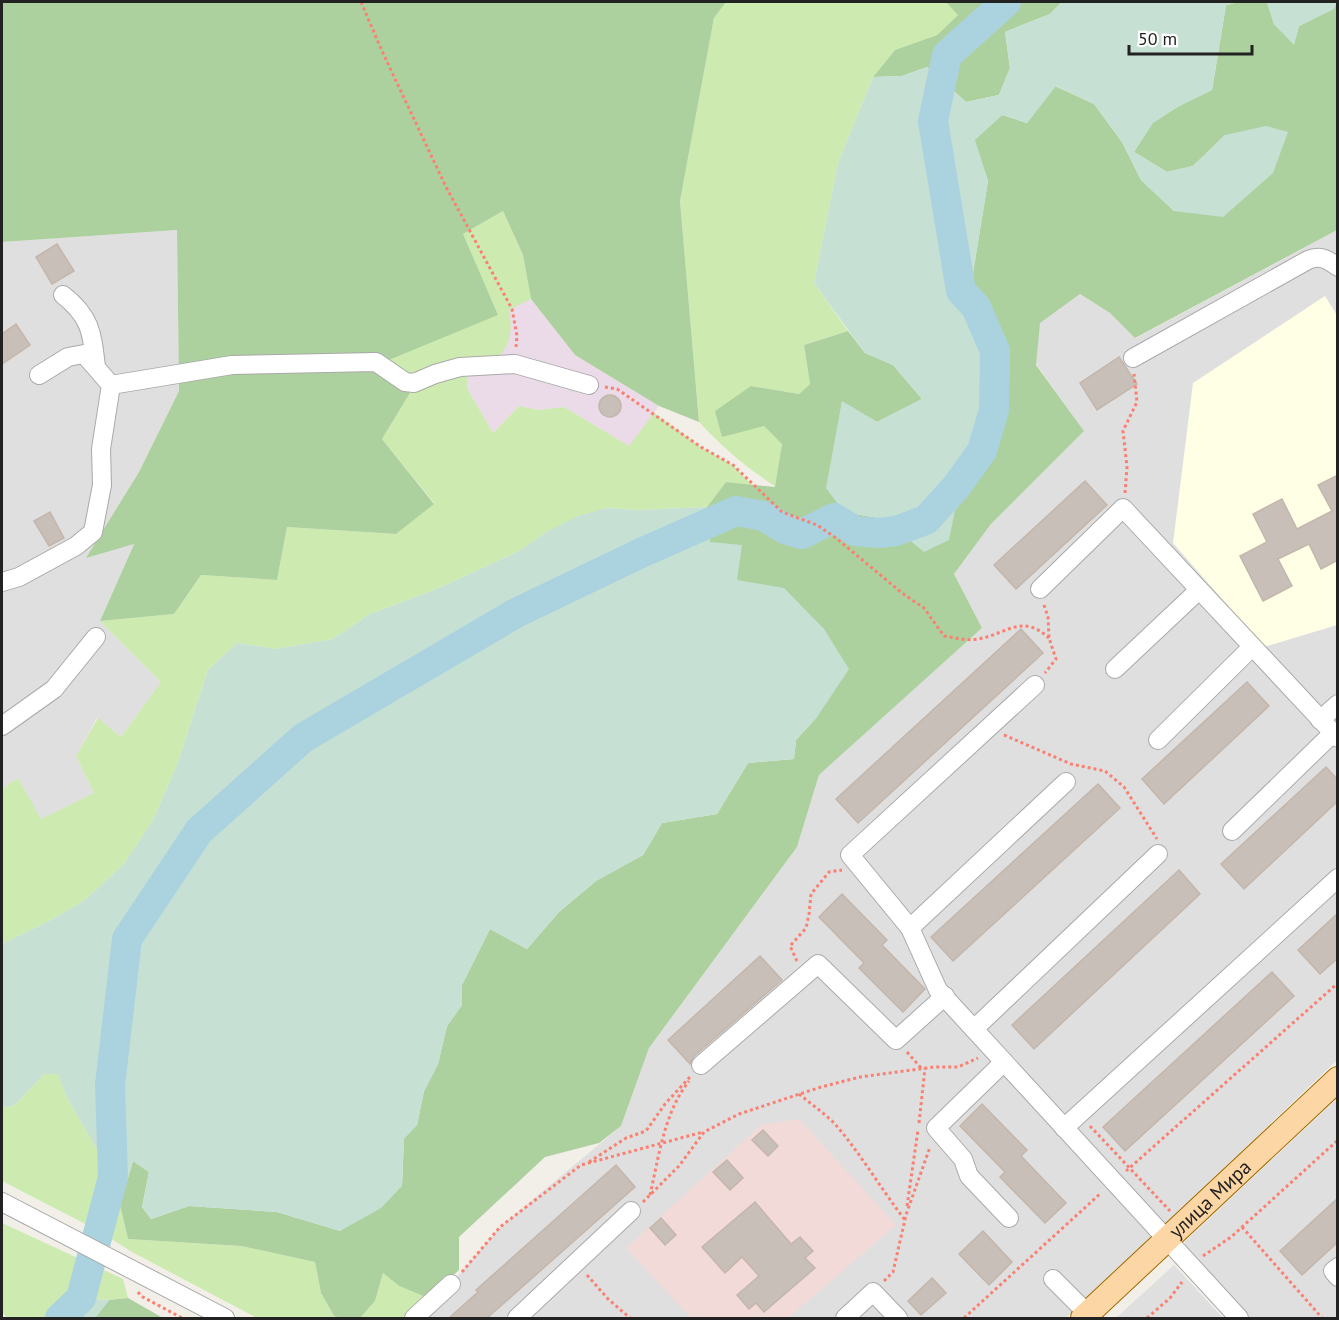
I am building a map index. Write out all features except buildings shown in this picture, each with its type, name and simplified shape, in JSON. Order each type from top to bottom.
[{"type":"main road","name":"улица Мира","points":[[1085,1316],[1338,1079]]},
{"type":"street","points":[[1133,357],[1308,260],[1316,257],[1323,258],[1338,267]]},
{"type":"street","points":[[63,295],[75,304],[91,327],[96,367]]},
{"type":"street","points":[[2,582],[19,578],[76,546],[93,532],[102,485],[101,449],[111,385],[84,354],[68,357],[39,375]]},
{"type":"street","points":[[111,385],[232,365],[376,362],[405,382],[414,383],[460,367],[514,364],[589,385]]},
{"type":"street","points":[[1040,589],[1123,508],[1335,736],[1232,831]]},
{"type":"street","points":[[1114,669],[1199,590]]},
{"type":"street","points":[[2,726],[54,689],[96,637]]},
{"type":"street","points":[[1158,740],[1252,647]]},
{"type":"street","points":[[1035,685],[850,855],[910,928],[938,990],[1239,1318]]},
{"type":"street","points":[[1320,720],[1338,704]]},
{"type":"street","points":[[910,928],[1066,782]]},
{"type":"street","points":[[974,1029],[1158,854]]},
{"type":"street","points":[[1064,1128],[1338,878]]},
{"type":"street","points":[[701,1065],[818,964],[896,1040],[945,996]]},
{"type":"street","points":[[999,1056],[936,1128],[963,1159],[969,1176],[1009,1218]]},
{"type":"street","points":[[2,1202],[225,1318]]},
{"type":"street","points":[[518,1318],[631,1211]]},
{"type":"street","points":[[1338,1267],[1333,1271],[1338,1277]]},
{"type":"street","points":[[1053,1279],[1085,1316]]},
{"type":"street","points":[[414,1318],[451,1284]]},
{"type":"street","points":[[845,1318],[873,1292],[898,1318]]},
{"type":"path","points":[[362,2],[382,51],[440,175],[512,309],[517,336],[514,364]]},
{"type":"path","points":[[1123,508],[1127,467],[1123,431],[1137,402],[1133,357]]},
{"type":"path","points":[[589,385],[617,389],[701,447],[733,465],[782,512],[817,525],[924,608],[944,636],[976,639],[1023,625],[1041,631],[1049,638]]},
{"type":"path","points":[[1035,685],[1056,659],[1049,638],[1048,617],[1040,589]]},
{"type":"path","points":[[990,726],[1008,738],[1071,764],[1105,771],[1124,787],[1157,836],[1158,854]]},
{"type":"path","points":[[804,976],[790,946],[806,928],[811,894],[829,872],[861,868]]},
{"type":"path","points":[[964,1318],[1338,982]]},
{"type":"path","points":[[896,1040],[924,1069]]},
{"type":"path","points":[[586,1164],[705,1132],[740,1114],[860,1077],[958,1067],[999,1056]]},
{"type":"path","points":[[649,1197],[668,1121],[681,1092],[701,1065]]},
{"type":"path","points":[[451,1284],[500,1227],[543,1193],[626,1138],[646,1131],[665,1104],[701,1065]]},
{"type":"path","points":[[906,1218],[924,1069]]},
{"type":"path","points":[[799,1094],[833,1123],[906,1218]]},
{"type":"path","points":[[873,1292],[893,1272],[906,1218],[936,1128]]},
{"type":"path","points":[[631,1211],[649,1197],[679,1166],[705,1132]]},
{"type":"path","points":[[1147,1318],[1170,1298],[1201,1257],[1231,1237],[1338,1140]]},
{"type":"path","points":[[1242,1227],[1322,1318]]},
{"type":"path","points":[[576,1263],[608,1299],[630,1318]]},
{"type":"shaded area","points":[[1062,2],[1239,2],[1226,5],[1212,90],[1179,106],[1153,123],[1134,152],[1167,172],[1193,166],[1225,135],[1266,126],[1288,132],[1273,173],[1223,217],[1174,211],[1141,180],[1122,142],[1094,104],[1056,86],[1027,123],[1002,115],[975,140],[988,181],[972,279],[989,322],[986,360],[990,421],[980,460],[956,505],[949,540],[924,552],[884,519],[844,512],[826,488],[842,401],[877,422],[922,399],[893,365],[865,353],[814,283],[838,163],[873,77],[902,76],[927,67],[966,102],[999,95],[1010,68],[1005,32],[1050,14]]},
{"type":"shaded area","points":[[1267,2],[1337,2],[1334,9],[1299,26],[1294,45],[1274,24]]},
{"type":"shaded area","points":[[177,230],[179,391],[139,472],[87,558],[134,543],[100,621],[161,682],[121,737],[97,718],[76,756],[94,793],[40,820],[18,778],[2,789],[2,242]]},
{"type":"shaded area","points":[[1337,230],[1337,1060],[1066,1318],[414,1318],[451,1284],[500,1227],[621,1126],[649,1048],[797,847],[819,775],[982,628],[954,574],[991,524],[1084,431],[1036,364],[1039,323],[1080,294],[1110,313],[1136,338]]},
{"type":"shaded area","points":[[1325,296],[1338,317],[1337,625],[1264,647],[1173,543],[1193,383]]},
{"type":"shaded area","points":[[531,299],[575,355],[659,406],[630,447],[564,407],[539,410],[519,406],[493,433],[467,388],[470,326]]},
{"type":"shaded area","points":[[707,507],[710,542],[742,545],[737,580],[784,588],[824,629],[849,669],[817,717],[796,740],[794,759],[748,763],[717,814],[662,823],[643,855],[596,881],[559,912],[527,949],[490,929],[462,985],[462,1005],[447,1026],[438,1064],[424,1091],[417,1125],[404,1139],[402,1186],[381,1208],[340,1231],[277,1212],[189,1206],[151,1219],[142,1207],[149,1172],[133,1161],[120,1205],[106,1204],[113,1177],[66,1096],[58,1074],[44,1074],[15,1105],[2,1108],[2,944],[85,900],[124,864],[153,820],[177,765],[208,670],[237,643],[276,649],[333,639],[370,614],[439,588],[519,551],[548,531],[578,516],[606,508],[638,510]]},
{"type":"shaded area","points":[[1337,1099],[1337,1318],[1249,1318],[1185,1248],[1185,1241]]},
{"type":"shaded area","points":[[799,1119],[896,1225],[788,1318],[691,1318],[626,1248],[761,1125]]},
{"type":"shaded area","points":[[1174,1265],[1223,1318],[1116,1318]]},
{"type":"shaded area","points":[[81,1298],[109,1300],[95,1318],[60,1318]]},
{"type":"green space","points":[[2,2],[726,2],[714,18],[680,201],[699,422],[659,406],[575,355],[531,299],[523,255],[503,211],[463,234],[498,315],[379,364],[410,393],[382,439],[434,504],[396,534],[287,527],[277,580],[201,575],[174,614],[100,621],[134,544],[86,558],[139,472],[179,391],[177,230],[2,242]]},
{"type":"green space","points":[[726,2],[946,2],[959,14],[937,35],[895,50],[873,77],[838,163],[814,283],[848,331],[804,345],[810,384],[799,394],[751,386],[764,426],[782,443],[776,487],[735,457],[699,422],[680,201],[714,18]]},
{"type":"green space","points":[[946,2],[1062,2],[1050,14],[1005,32],[1010,68],[999,95],[966,102],[927,67],[902,76],[873,77],[895,50],[937,35],[958,15]]},
{"type":"green space","points":[[1239,2],[1267,2],[1274,24],[1294,44],[1299,26],[1333,9],[1337,2],[1337,230],[1135,338],[1110,313],[1080,294],[1040,323],[1036,365],[1084,431],[991,524],[954,574],[982,628],[819,775],[797,847],[649,1048],[621,1126],[599,1143],[545,1157],[459,1237],[459,1270],[428,1298],[399,1286],[383,1273],[375,1301],[360,1318],[334,1316],[321,1293],[315,1262],[241,1246],[128,1239],[120,1205],[133,1161],[149,1172],[142,1207],[151,1219],[189,1206],[277,1212],[340,1231],[402,1186],[404,1138],[417,1125],[424,1091],[438,1064],[447,1026],[462,1005],[462,985],[490,929],[527,949],[559,912],[596,881],[643,855],[662,823],[717,814],[748,763],[794,759],[796,740],[817,717],[737,580],[710,542],[707,507],[726,482],[775,487],[782,444],[764,426],[722,437],[715,411],[751,386],[799,394],[810,384],[804,345],[848,331],[865,353],[893,365],[922,399],[877,422],[842,402],[831,467],[844,512],[884,519],[924,551],[951,525],[956,505],[980,460],[989,322],[972,279],[988,181],[974,140],[1002,115],[1027,123],[1055,86],[1094,104],[1122,142],[1141,180],[1174,211],[1225,135],[1193,166],[1167,172],[1134,152],[1152,123],[1179,106],[1212,90],[1226,5]]},
{"type":"green space","points":[[503,211],[523,255],[531,299],[509,310],[510,336],[502,353],[497,358],[414,379],[378,364],[463,234]]},
{"type":"green space","points":[[468,374],[467,388],[493,433],[519,406],[539,410],[564,407],[629,446],[654,413],[701,447],[733,465],[752,485],[726,482],[707,507],[638,510],[606,508],[548,531],[519,551],[439,588],[370,614],[333,639],[276,649],[237,643],[208,670],[177,765],[153,820],[124,864],[85,900],[2,944],[2,789],[18,778],[41,819],[94,793],[76,756],[98,718],[121,737],[161,682],[100,621],[174,614],[201,575],[277,580],[287,527],[396,534],[434,503],[382,439],[410,393],[436,377]]},
{"type":"green space","points":[[44,1074],[58,1074],[66,1096],[113,1177],[106,1204],[120,1205],[128,1239],[241,1246],[315,1262],[321,1293],[334,1316],[341,1318],[257,1318],[132,1252],[99,1231],[2,1181],[2,1108],[15,1105]]},
{"type":"green space","points":[[2,1223],[123,1279],[128,1298],[109,1300],[81,1298],[60,1318],[7,1318],[2,1312]]},
{"type":"green space","points":[[383,1273],[399,1286],[428,1298],[408,1318],[360,1318],[375,1301]]},
{"type":"green space","points":[[128,1298],[163,1318],[95,1318],[109,1300]]},
{"type":"waterway","points":[[60,1318],[81,1298],[113,1177],[110,1085],[127,939],[199,831],[303,738],[516,613],[641,553],[736,511],[764,516],[785,529],[802,534],[834,518],[855,531],[879,533],[896,531],[926,520],[956,487],[982,451],[994,410],[995,351],[976,307],[961,291],[933,121],[947,55],[1006,2]]}]
